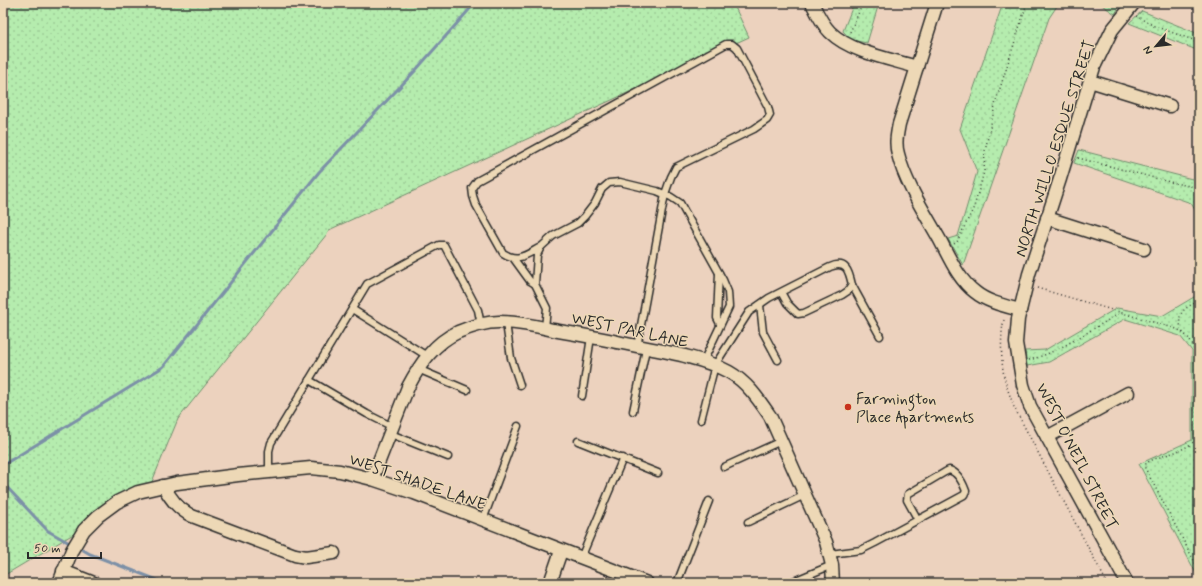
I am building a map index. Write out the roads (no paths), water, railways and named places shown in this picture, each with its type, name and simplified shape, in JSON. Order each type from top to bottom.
[{"type":"street","points":[[812,3],[821,20],[830,32],[842,41],[854,47],[917,67]]},
{"type":"street","points":[[937,3],[899,124],[896,140],[897,152],[900,163],[927,217],[966,284],[975,293],[985,298],[1020,310]]},
{"type":"street","name":"NORTH WILLO ESQUE STREET","points":[[1020,310],[1029,274],[1090,81],[1102,49],[1112,30],[1131,6]]},
{"type":"street","points":[[1090,81],[1170,106]]},
{"type":"street","points":[[1047,218],[1144,249]]},
{"type":"street","name":"WEST O'NEIL STREET","points":[[1020,310],[1016,343],[1022,385],[1030,406],[1127,583]]},
{"type":"street","name":"WEST PAR LANE","points":[[372,480],[408,387],[418,369],[427,356],[445,339],[459,332],[481,325],[498,322],[528,324],[642,348],[715,365],[731,373],[759,399],[770,416],[826,542],[831,559],[833,583]]},
{"type":"street","points":[[1047,437],[1128,393]]},
{"type":"street","name":"WEST SHADE LANE","points":[[59,583],[74,546],[84,530],[98,516],[117,502],[138,492],[177,482],[311,468],[340,471],[414,493],[647,583]]},
{"type":"street","points":[[163,486],[181,510],[192,516],[295,555],[306,557],[334,553]]},
{"type":"street","points":[[550,583],[561,550]]},
{"type":"street","points":[[63,571],[94,583]]},
{"type":"lane","points":[[545,328],[547,308],[535,284],[530,281],[514,259],[503,253],[476,204],[472,188],[477,181],[726,44],[732,44],[737,48],[768,107],[770,115],[754,129],[676,167],[671,176],[665,194],[633,411]]},
{"type":"lane","points":[[514,259],[524,256],[541,247],[553,236],[582,220],[595,203],[602,189],[610,183],[620,182],[657,191],[671,197],[680,203],[728,292],[729,307],[703,362]]},
{"type":"lane","points":[[270,472],[269,451],[271,443],[367,284],[439,245],[444,245],[478,310],[481,325]]},
{"type":"lane","points":[[535,284],[538,255],[541,247]]},
{"type":"lane","points":[[701,420],[715,365],[749,312],[781,292],[836,264],[841,264],[845,267],[852,285],[880,336]]},
{"type":"lane","points":[[719,273],[717,318],[720,324]]},
{"type":"lane","points":[[781,292],[787,303],[798,314],[804,313],[842,295],[848,291],[852,285]]},
{"type":"lane","points":[[760,305],[763,332],[778,360]]},
{"type":"lane","points":[[352,308],[427,356]]},
{"type":"lane","points":[[506,323],[511,358],[520,385]]},
{"type":"lane","points":[[582,396],[591,337]]},
{"type":"lane","points":[[418,369],[467,390]]},
{"type":"lane","points":[[309,380],[392,430],[448,457]]},
{"type":"lane","points":[[483,520],[518,426]]},
{"type":"lane","points":[[578,441],[658,473]]},
{"type":"lane","points":[[724,467],[781,441]]},
{"type":"lane","points":[[581,558],[623,458]]},
{"type":"lane","points":[[789,583],[831,559],[861,550],[918,520],[964,494],[966,491],[956,473],[949,470],[908,494],[906,500],[918,520]]},
{"type":"lane","points":[[748,522],[805,495]]},
{"type":"lane","points":[[677,583],[709,501]]},
{"type":"waterway","points":[[3,465],[163,367],[319,172],[415,71],[475,3]]},
{"type":"waterway","points":[[3,483],[48,531],[73,545]]},
{"type":"waterway","points":[[78,547],[90,554],[165,583]]},
{"type":"place","name":"Farmington Place Apartments","points":[[848,407]]}]
